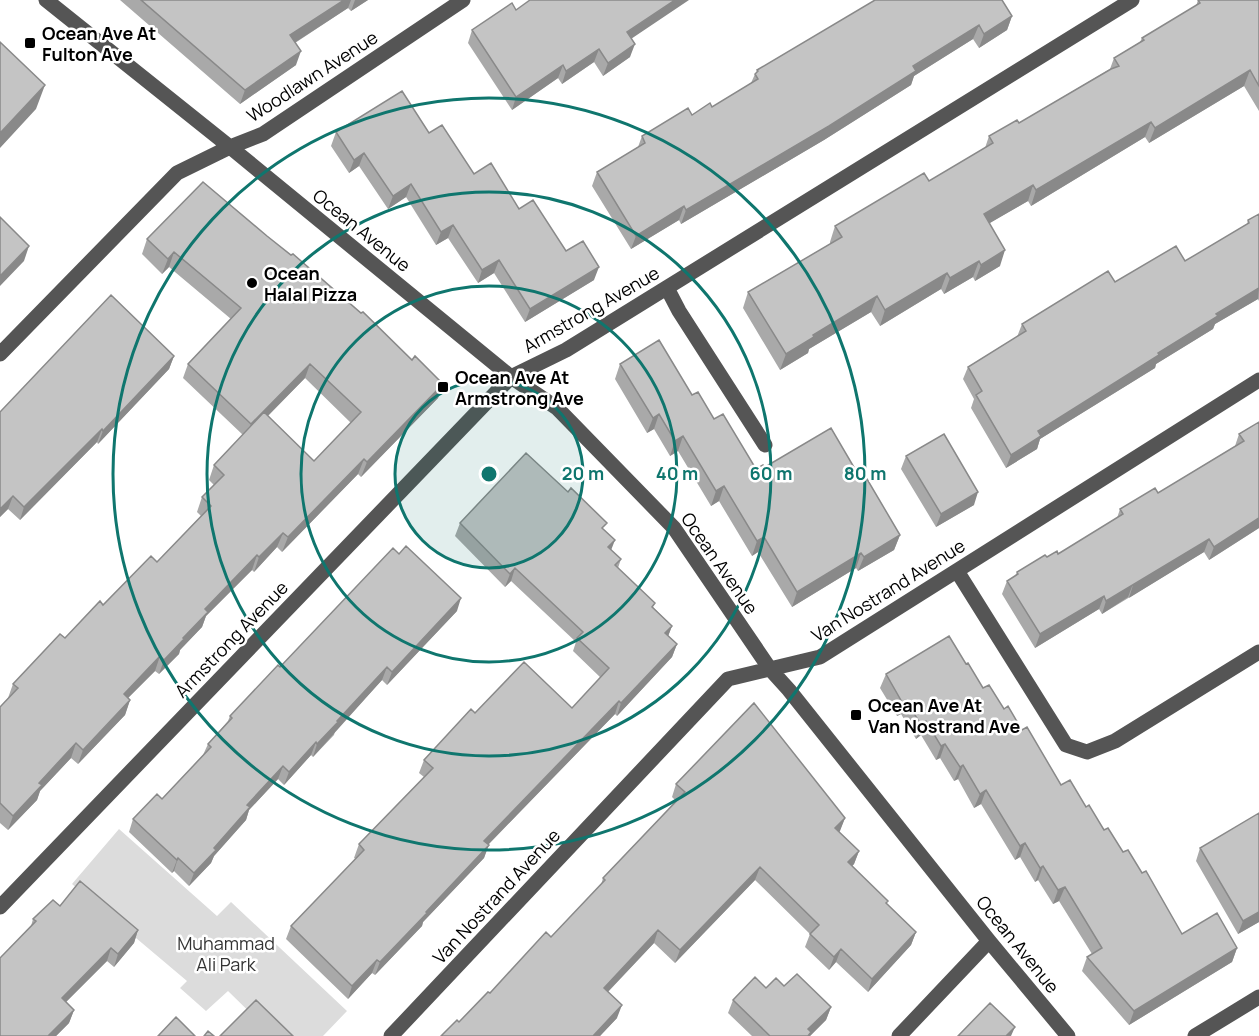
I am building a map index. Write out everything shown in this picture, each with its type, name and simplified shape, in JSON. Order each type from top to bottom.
[{"type":"street","name":"Ocean Avenue","points":[[46,0],[511,377],[557,408],[674,528],[770,669],[1068,1036]]},
{"type":"street","name":"Woodlawn Avenue","points":[[0,354],[177,173],[263,134],[463,0]]},
{"type":"street","name":"Armstrong Avenue","points":[[0,907],[511,377],[566,350],[1132,0]]},
{"type":"street","points":[[667,288],[679,311],[765,445]]},
{"type":"street","name":"Van Nostrand Avenue","points":[[391,1036],[728,679],[820,657],[1259,380]]},
{"type":"street","points":[[957,571],[1066,745],[1087,752],[1115,741],[1259,652]]},
{"type":"street","points":[[899,1036],[989,941]]},
{"type":"street","points":[[1195,1036],[1259,997]]},
{"type":"green space","name":"Muhammad Ali Park","points":[[119,829],[217,916],[231,902],[347,1011],[323,1036],[274,1036],[228,991],[206,1011],[180,988],[187,981],[72,884]]},
{"type":"building","points":[[141,0],[344,0],[290,35],[301,51],[245,90]]},
{"type":"building","points":[[530,0],[675,0],[627,32],[635,44],[608,63],[599,49],[566,71],[563,65],[516,97],[472,30],[512,3],[516,10]]},
{"type":"building","points":[[875,0],[1002,0],[1012,16],[984,34],[979,25],[913,66],[916,71],[829,126],[686,210],[684,206],[636,236],[597,172],[645,143],[642,136],[688,108],[692,115],[710,103],[712,107],[758,79],[755,74],[757,70]]},
{"type":"building","points":[[1198,0],[1259,0],[1259,86],[1250,70],[1155,128],[1151,122],[1036,190],[1033,185],[984,214],[1005,250],[981,265],[979,261],[950,278],[947,273],[885,310],[877,296],[786,354],[748,292],[842,237],[835,226],[924,173],[929,181],[993,143],[989,136],[1017,120],[1019,123],[1119,66],[1114,58],[1200,3]]},
{"type":"building","points":[[0,42],[45,85],[0,133]]},
{"type":"building","points":[[402,91],[429,133],[442,125],[474,174],[491,163],[519,209],[533,200],[566,251],[583,241],[599,267],[530,309],[499,260],[482,270],[453,225],[441,232],[411,184],[393,196],[364,153],[354,160],[336,132]]},
{"type":"building","points":[[203,182],[267,236],[291,255],[293,254],[361,313],[363,312],[412,360],[415,356],[443,384],[367,462],[364,459],[288,537],[283,533],[259,557],[257,555],[205,609],[208,612],[164,660],[160,656],[124,694],[130,700],[83,750],[76,743],[39,783],[42,785],[13,816],[0,803],[0,707],[18,688],[13,684],[60,634],[65,638],[100,601],[103,605],[151,556],[157,562],[211,506],[202,497],[224,475],[214,465],[264,412],[314,461],[361,412],[310,364],[251,424],[188,364],[241,308],[174,252],[168,259],[147,239]]},
{"type":"building","points":[[1259,214],[1259,288],[1216,314],[1218,316],[1158,353],[1159,355],[1038,431],[1041,436],[1011,455],[976,395],[982,391],[968,367],[1026,331],[1022,324],[1108,271],[1115,282],[1176,246],[1185,261],[1249,223],[1248,220]]},
{"type":"building","points":[[0,217],[29,246],[0,276]]},
{"type":"building","points":[[111,295],[174,356],[103,431],[102,429],[24,507],[13,496],[0,509],[0,412]]},
{"type":"building","points":[[659,340],[692,395],[698,392],[714,419],[723,414],[756,469],[763,465],[765,467],[831,428],[862,481],[867,479],[900,535],[864,557],[861,553],[797,592],[764,537],[757,541],[724,486],[716,491],[683,436],[675,441],[659,414],[653,418],[620,364]]},
{"type":"building","points":[[1259,422],[1259,518],[1214,547],[1209,539],[1106,601],[1104,596],[1040,634],[1007,581],[1045,555],[1047,557],[1057,551],[1058,554],[1123,514],[1120,509],[1155,488],[1158,493],[1244,441],[1239,434]]},
{"type":"building","points":[[944,434],[978,492],[941,514],[906,456]]},
{"type":"building","points":[[526,453],[568,492],[571,488],[607,523],[602,528],[615,540],[608,547],[621,559],[615,565],[655,603],[652,607],[672,626],[665,633],[677,644],[484,841],[489,845],[380,962],[377,960],[352,986],[291,926],[364,850],[359,844],[433,768],[424,760],[471,709],[475,713],[524,662],[572,708],[609,668],[577,638],[583,632],[515,568],[510,574],[460,523]]},
{"type":"building","points":[[406,546],[461,598],[392,672],[387,667],[289,772],[283,766],[247,805],[250,807],[214,848],[216,850],[194,873],[133,819],[157,794],[162,799],[211,747],[208,744],[232,718],[230,716],[393,548],[399,554]]},
{"type":"building","points":[[949,636],[983,688],[989,685],[1004,709],[1008,706],[1022,730],[1027,727],[1061,785],[1070,780],[1086,807],[1089,805],[1104,830],[1108,828],[1123,852],[1128,850],[1142,873],[1146,871],[1182,934],[1217,913],[1237,948],[1134,1011],[1087,957],[1102,948],[1065,887],[1058,890],[1043,866],[1040,868],[1025,843],[1020,846],[986,790],[980,794],[963,765],[960,767],[945,744],[941,746],[926,721],[921,725],[906,700],[902,702],[886,674]]},
{"type":"building","points":[[754,703],[845,818],[835,828],[859,851],[848,862],[916,932],[872,979],[841,949],[834,957],[810,934],[819,925],[760,867],[680,950],[658,930],[604,988],[622,1005],[593,1036],[441,1036],[457,1020],[459,1022],[488,992],[490,993],[546,932],[551,937],[605,880],[603,878],[685,792],[676,784]]},
{"type":"building","points":[[1259,813],[1259,912],[1243,921],[1200,848]]},
{"type":"building","points":[[80,881],[138,930],[118,954],[111,948],[62,998],[74,1010],[48,1036],[0,1036],[0,958],[36,921],[33,919],[53,900],[60,906]]},
{"type":"building","points":[[797,974],[831,1007],[808,1029],[811,1032],[808,1036],[770,1036],[733,1000],[755,977],[766,988],[776,978],[784,986]]},
{"type":"building","points":[[256,1000],[293,1036],[220,1036]]},
{"type":"building","points":[[990,1003],[1015,1027],[1006,1036],[958,1036]]},
{"type":"building","points":[[176,1017],[195,1036],[158,1036]]},
{"type":"building","points":[[208,1031],[214,1036],[204,1036]]},
{"type":"place","name":"Ocean Ave At Fulton Ave","points":[[30,43]]},
{"type":"place","name":"Ocean Halal Pizza","points":[[252,283]]},
{"type":"place","name":"Ocean Ave At Armstrong Ave","points":[[443,387]]},
{"type":"place","name":"Ocean Ave At Van Nostrand Ave","points":[[856,715]]}]
